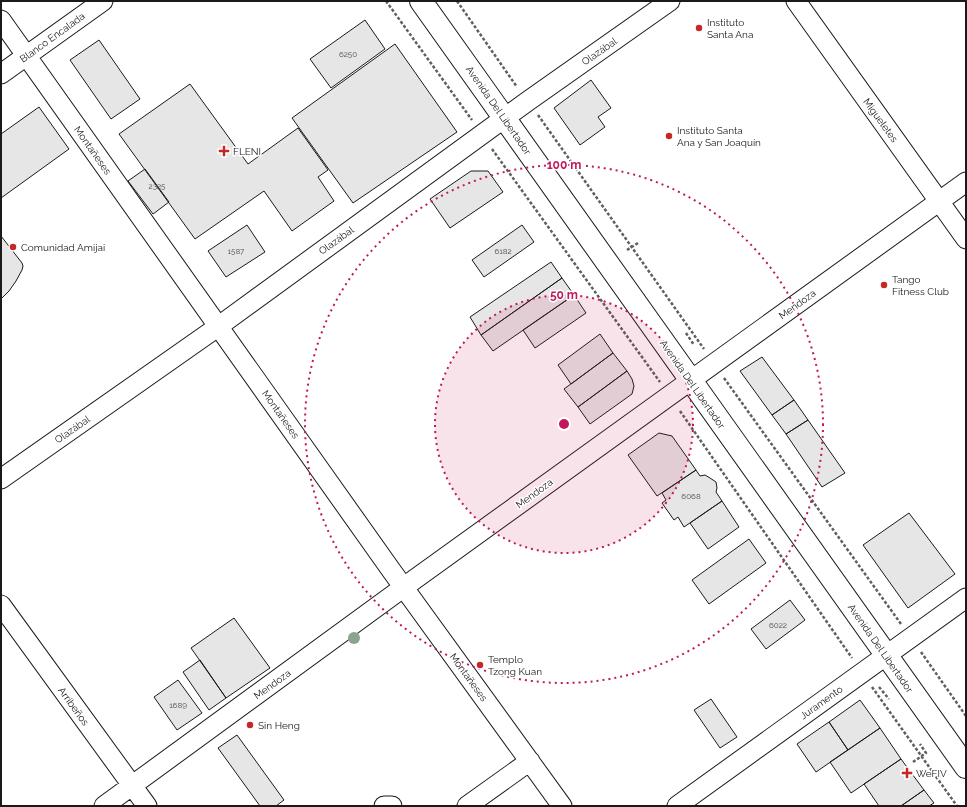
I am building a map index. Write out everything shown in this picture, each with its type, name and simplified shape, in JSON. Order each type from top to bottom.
[{"type":"main road","name":"Avenida Del Libertador","points":[[421,1],[966,767]]},
{"type":"street","name":"Blanco Encalada","points":[[1,74],[103,1]]},
{"type":"street","name":"Olazábal","points":[[1,479],[218,326],[504,118],[670,1]]},
{"type":"street","name":"Migueletes","points":[[796,1],[966,239]]},
{"type":"street","name":"Montañeses","points":[[1,20],[404,587],[562,806]]},
{"type":"street","name":"Mendoza","points":[[104,806],[404,587],[966,182]]},
{"type":"street","name":"Juramento","points":[[676,806],[966,598]]},
{"type":"street","name":"Arribeños","points":[[1,605],[147,806]]},
{"type":"street","points":[[467,806],[530,761]]},
{"type":"street","points":[[384,806],[392,806]]},
{"type":"path","points":[[627,250],[638,243]]},
{"type":"path","points":[[686,333],[694,344]]},
{"type":"path","points":[[879,687],[889,699]]},
{"type":"path","points":[[913,762],[926,753],[920,744]]},
{"type":"building","points":[[365,20],[385,49],[331,88],[310,59]]},
{"type":"building","points":[[99,40],[140,99],[111,119],[70,60]]},
{"type":"building","points":[[395,44],[457,132],[353,203],[292,118]]},
{"type":"building","points":[[591,80],[611,108],[598,117],[605,127],[580,145],[554,108]]},
{"type":"building","name":"FLENI","points":[[190,84],[248,164],[298,128],[328,170],[318,177],[334,201],[292,231],[264,191],[195,239],[119,134]]},
{"type":"building","points":[[39,107],[69,149],[1,198],[1,134]]},
{"type":"building","points":[[145,169],[169,202],[153,214],[128,181]]},
{"type":"building","points":[[471,171],[488,171],[503,192],[450,228],[430,199]]},
{"type":"building","points":[[247,225],[265,252],[226,277],[208,251]]},
{"type":"building","points":[[522,225],[534,242],[484,277],[472,260]]},
{"type":"building","points":[[1,236],[23,266],[16,281],[1,299]]},
{"type":"building","points":[[551,262],[562,278],[481,335],[470,317]]},
{"type":"building","points":[[562,278],[574,295],[493,351],[481,335]]},
{"type":"building","points":[[574,295],[586,313],[535,348],[523,330]]},
{"type":"building","points":[[600,334],[613,353],[571,384],[558,365]]},
{"type":"building","points":[[613,353],[627,371],[578,407],[564,389]]},
{"type":"building","points":[[762,357],[794,400],[772,415],[740,371]]},
{"type":"building","points":[[627,371],[634,386],[632,394],[590,424],[578,407]]},
{"type":"building","points":[[794,400],[808,420],[786,434],[772,415]]},
{"type":"building","points":[[808,420],[845,473],[822,487],[786,434]]},
{"type":"building","points":[[659,433],[672,436],[696,470],[657,496],[628,455]]},
{"type":"building","points":[[696,470],[700,476],[705,475],[716,482],[716,492],[722,501],[684,527],[678,517],[674,520],[662,503],[666,500],[662,493]]},
{"type":"building","points":[[722,501],[739,527],[708,549],[690,523]]},
{"type":"building","points":[[909,513],[955,574],[908,608],[863,545]]},
{"type":"building","points":[[749,539],[766,563],[709,604],[692,580]]},
{"type":"building","points":[[790,600],[805,620],[766,649],[751,629]]},
{"type":"building","points":[[234,618],[270,668],[226,698],[191,648]]},
{"type":"building","points":[[200,660],[226,698],[209,710],[183,672]]},
{"type":"building","points":[[178,680],[202,713],[177,730],[154,697]]},
{"type":"building","points":[[711,699],[737,737],[720,748],[694,710]]},
{"type":"building","points":[[860,700],[880,728],[848,750],[829,722]]},
{"type":"building","points":[[829,722],[848,750],[816,772],[797,744]]},
{"type":"building","points":[[880,728],[901,759],[851,793],[830,762]]},
{"type":"building","points":[[237,735],[284,800],[276,806],[260,806],[218,748]]},
{"type":"building","points":[[901,759],[924,790],[901,806],[879,806],[864,784]]},
{"type":"building","points":[[924,790],[934,803],[929,806],[901,806]]},
{"type":"place","name":"Instituto Santa Ana","points":[[699,28]]},
{"type":"place","name":"Instituto Santa Ana y San Joaquín","points":[[669,136]]},
{"type":"place","name":"FLENI","points":[[224,151]]},
{"type":"place","name":"Comunidad Amijai","points":[[13,247]]},
{"type":"place","name":"Tango Fitness Club","points":[[884,285]]},
{"type":"place","name":"Templo Tzong Kuan","points":[[480,665]]},
{"type":"place","name":"Sin Heng","points":[[250,725]]},
{"type":"place","name":"WeFIV","points":[[907,773]]}]
